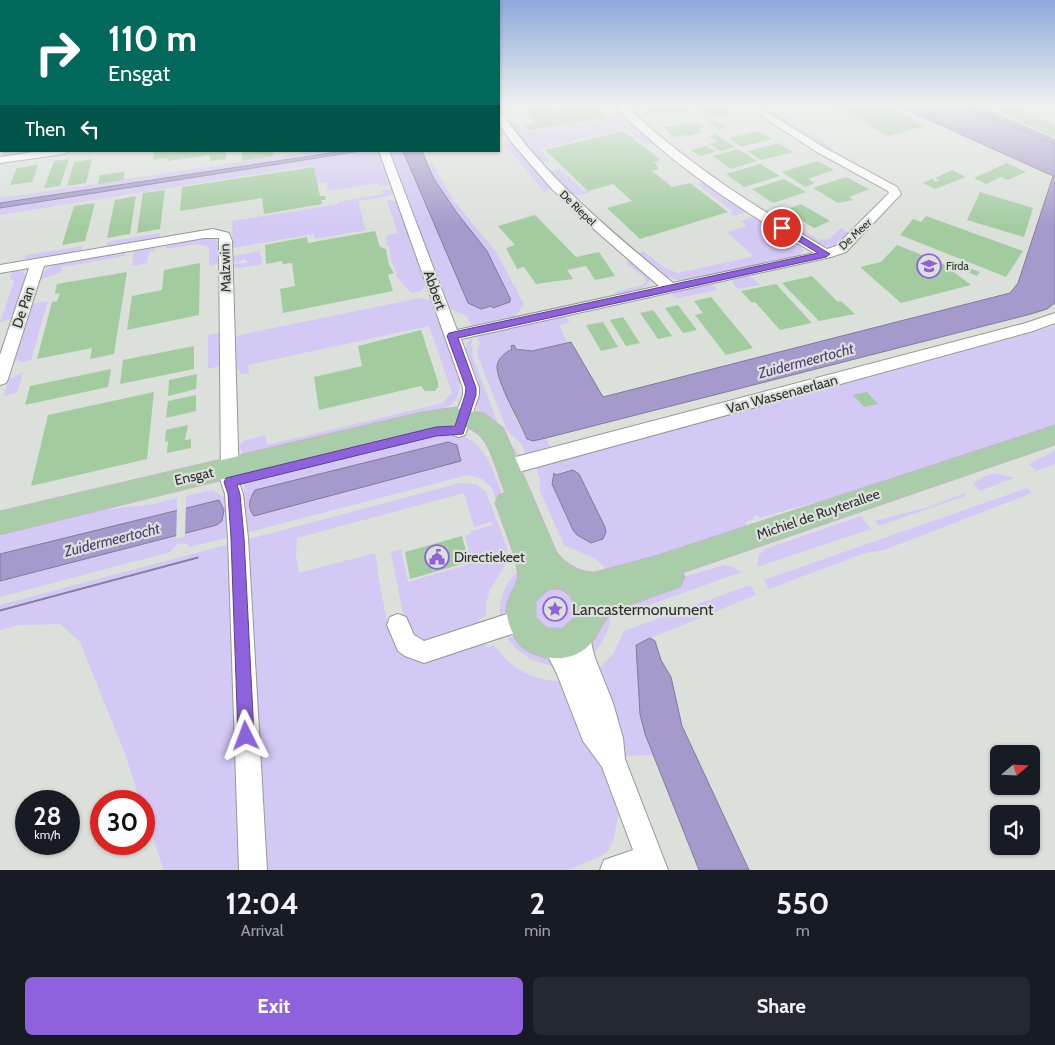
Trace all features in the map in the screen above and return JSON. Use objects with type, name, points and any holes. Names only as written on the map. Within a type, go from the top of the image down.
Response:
[{"type":"main road","points":[[462,423],[479,421],[492,431],[498,440],[546,561],[569,581],[588,598],[585,624],[568,642],[553,644],[536,638],[526,628],[522,620],[521,602],[524,594],[532,584],[544,577],[569,581]]},
{"type":"main road","name":"Ensgat","points":[[0,523],[436,432],[462,423]]},
{"type":"main road","points":[[462,423],[487,450],[530,563],[532,584]]},
{"type":"main road","name":"Michiel de Ruyterallee","points":[[569,581],[596,586],[658,568],[1055,435]]},
{"type":"main road","name":"Michiel de Ruyterallee","points":[[585,624],[608,601],[681,573],[1055,447]]},
{"type":"main road","name":"Ensgat","points":[[0,532],[113,505],[164,498],[230,475]]},
{"type":"street","name":"De Riepel","points":[[520,146],[537,168],[583,214],[670,288]]},
{"type":"street","points":[[664,146],[719,186],[782,228],[826,254]]},
{"type":"street","name":"De Meer","points":[[452,336],[826,254],[841,249],[896,192],[814,146]]},
{"type":"street","points":[[0,160],[57,152]]},
{"type":"street","name":"Abbert","points":[[384,152],[471,388],[462,423]]},
{"type":"street","name":"Malzwin","points":[[0,269],[204,234],[213,233],[224,236],[226,241],[230,475]]},
{"type":"street","name":"De Pan","points":[[0,379],[38,262]]},
{"type":"street","name":"Van Wassenaerlaan","points":[[508,467],[1030,328],[1055,318]]},
{"type":"street","points":[[230,475],[234,494],[238,538],[253,870]]},
{"type":"street","points":[[398,625],[404,642],[410,648],[424,652],[522,620]]},
{"type":"street","points":[[585,624],[584,658],[601,703],[611,738],[612,759],[652,864],[614,870]]},
{"type":"street","points":[[553,644],[566,664],[583,712],[599,744],[612,759]]},
{"type":"shaded area","points":[[506,146],[514,146],[550,187],[546,194]]},
{"type":"shaded area","points":[[527,146],[554,146],[540,149],[550,161],[540,163]]},
{"type":"shaded area","points":[[820,146],[829,146],[835,149],[829,151]]},
{"type":"shaded area","points":[[306,152],[337,152],[0,203],[0,198]]},
{"type":"shaded area","points":[[355,152],[378,152],[390,184],[380,186],[379,183],[328,191],[326,182],[318,183],[313,165],[0,215],[0,208]]},
{"type":"shaded area","points":[[390,152],[403,152],[468,303],[481,309],[496,306],[487,251],[447,199],[434,179],[429,163],[432,163],[454,201],[496,252],[524,304],[516,316],[472,326],[465,315],[450,309]]},
{"type":"shaded area","points":[[560,169],[583,190],[591,192],[581,195],[570,194],[548,172]]},
{"type":"shaded area","points":[[705,181],[749,211],[734,216],[730,213],[732,213],[731,210],[697,184]]},
{"type":"shaded area","points":[[392,189],[393,192],[389,196],[358,201],[366,230],[315,239],[314,234],[233,248],[232,221],[338,204],[338,202],[383,194],[382,190]]},
{"type":"shaded area","points":[[387,201],[396,202],[426,285],[421,291],[411,293],[395,275],[397,274],[391,260],[389,246],[386,246],[387,235],[398,233]]},
{"type":"shaded area","points":[[756,216],[801,245],[803,251],[798,256],[681,281],[667,277],[639,255],[643,251],[665,268],[678,273],[751,257],[752,255],[727,232],[747,226],[741,221]]},
{"type":"shaded area","points":[[788,221],[819,240],[829,239],[841,228],[849,233],[835,245],[822,246],[783,223]]},
{"type":"shaded area","points":[[160,233],[159,237],[155,239],[106,247],[107,242]]},
{"type":"shaded area","points":[[212,238],[218,241],[219,263],[209,266],[209,247],[197,244],[166,249],[166,246],[170,243]]},
{"type":"shaded area","points":[[83,246],[81,251],[28,260],[24,259],[26,255]]},
{"type":"shaded area","points":[[152,247],[155,248],[155,251],[149,252],[147,263],[132,266],[134,252]]},
{"type":"shaded area","points":[[260,251],[262,264],[240,268],[233,267],[233,264],[247,263],[246,259],[233,263],[233,256]]},
{"type":"shaded area","points":[[123,252],[125,256],[62,267],[61,272],[40,280],[43,272],[56,263]]},
{"type":"shaded area","points":[[628,259],[647,274],[650,281],[642,289],[617,295],[615,292],[642,285],[646,282],[644,277],[627,264]]},
{"type":"shaded area","points":[[13,270],[23,271],[26,276],[11,319],[0,322],[14,281],[10,279]]},
{"type":"shaded area","points":[[747,277],[753,278],[760,285],[738,289],[733,284],[733,280]]},
{"type":"shaded area","points":[[708,285],[714,286],[717,290],[677,298],[672,293]]},
{"type":"shaded area","points":[[420,298],[432,300],[462,383],[459,384],[459,393],[450,406],[442,410],[243,455],[239,447],[243,441],[266,435],[267,445],[443,403],[452,392],[429,326],[248,365],[249,374],[242,374],[236,368],[235,336]]},
{"type":"shaded area","points":[[48,301],[31,360],[21,362],[15,359],[32,304]]},
{"type":"shaded area","points":[[564,316],[570,322],[559,325],[567,342],[532,351],[511,346],[512,349],[497,365],[514,416],[527,439],[533,441],[546,438],[551,450],[526,456],[522,445],[507,430],[478,357],[477,350],[480,344],[476,336]]},
{"type":"shaded area","points":[[1055,325],[1055,431],[856,497],[851,492],[760,518],[758,515],[753,516],[754,519],[745,522],[747,526],[721,542],[607,570],[596,559],[564,545],[540,491],[540,479],[535,465]]},
{"type":"shaded area","points":[[219,334],[219,366],[208,369],[208,335]]},
{"type":"shaded area","points":[[472,338],[473,358],[501,431],[519,455],[513,453],[477,408],[478,381],[466,350],[467,343]]},
{"type":"shaded area","points":[[23,372],[17,393],[3,396],[9,379]]},
{"type":"shaded area","points":[[443,433],[456,435],[476,444],[490,464],[510,523],[515,548],[491,487],[482,479],[468,475],[245,533],[244,482]],"holes":[[[455,443],[461,457],[252,514],[249,505]]]},
{"type":"shaded area","points":[[1055,451],[1055,464],[1036,471],[1029,464]]},
{"type":"shaded area","points":[[995,473],[1013,478],[980,491],[973,484],[983,477]]},
{"type":"shaded area","points":[[460,483],[476,484],[486,492],[508,551],[503,552],[506,563],[489,593],[486,616],[479,619],[480,623],[432,642],[420,641],[406,630],[391,552],[401,549],[408,582],[472,563],[465,536],[471,534],[471,531],[493,525],[491,522],[474,527],[464,493],[297,538],[296,556],[299,573],[375,553],[386,616],[399,649],[485,641],[487,647],[494,645],[507,660],[522,671],[539,678],[559,681],[563,692],[569,690],[620,808],[613,841],[607,852],[601,856],[568,870],[265,870],[246,540]]},
{"type":"shaded area","points":[[1027,488],[1032,493],[884,550],[865,553],[769,589],[764,580]]},
{"type":"shaded area","points":[[212,490],[225,497],[228,501],[230,537],[189,547],[185,543],[176,545],[170,552],[0,597],[0,581],[217,525],[222,521],[219,500],[186,508],[186,496]]},
{"type":"shaded area","points":[[965,493],[967,495],[879,526],[875,521],[928,507]]},
{"type":"shaded area","points":[[177,498],[177,510],[0,554],[0,536],[103,510],[153,504]]},
{"type":"shaded area","points":[[861,516],[871,529],[757,567],[759,555],[765,549]]},
{"type":"shaded area","points":[[230,544],[240,870],[164,870],[155,844],[155,790],[137,790],[126,756],[80,642],[60,624],[20,625],[0,630],[0,611],[198,558],[0,610],[0,605]]},
{"type":"shaded area","points":[[724,565],[741,572],[636,610],[631,599],[687,576]]},
{"type":"shaded area","points":[[523,567],[510,607],[500,616],[501,601],[505,588],[508,582]]},
{"type":"shaded area","points":[[750,585],[756,595],[636,644],[640,714],[653,755],[623,756],[598,679],[603,677],[600,667],[613,654],[624,631]]},
{"type":"shaded area","points":[[562,588],[575,598],[576,618],[560,629],[549,629],[544,627],[534,616],[535,598],[544,589]]},
{"type":"shaded area","points":[[611,612],[606,636],[591,655],[588,650],[593,629]]},
{"type":"shaded area","points":[[509,637],[524,640],[536,646],[557,666],[529,658],[513,645],[508,639]]},
{"type":"water","name":"Zuidermeertocht","points":[[986,146],[1055,146],[1055,303],[1047,309],[533,441],[527,439],[500,382],[497,366],[500,358],[512,349],[511,346],[514,345],[516,349],[532,351],[571,342],[603,397],[1010,293],[1018,283],[1053,176]]},
{"type":"water","points":[[337,152],[355,152],[0,208],[0,203]]},
{"type":"water","points":[[403,152],[422,152],[434,179],[457,213],[487,251],[510,298],[510,302],[493,308],[492,306],[481,309],[468,303]]},
{"type":"water","points":[[448,442],[457,445],[461,461],[254,516],[250,510],[250,500],[255,490]]},
{"type":"water","points":[[573,470],[579,474],[605,527],[606,532],[603,539],[591,543],[577,535],[552,484],[554,473],[556,475]]},
{"type":"water","name":"Zuidermeertocht","points":[[219,500],[224,510],[222,521],[217,525],[0,581],[0,554]]},
{"type":"water","points":[[198,558],[0,611],[0,610]]},
{"type":"water","points":[[650,638],[655,641],[661,660],[671,677],[682,726],[749,870],[699,870],[645,734],[640,714],[636,645]]},
{"type":"pier","points":[[186,505],[185,536],[176,539],[177,508]]},
{"type":"building","points":[[563,146],[642,146],[661,160],[654,162],[659,169],[652,171],[672,187],[690,183],[728,212],[640,239],[607,208],[632,201],[613,184],[588,191],[545,150]]},
{"type":"building","points":[[706,146],[716,152],[700,156],[691,150]]},
{"type":"building","points":[[712,146],[735,147],[720,151]]},
{"type":"building","points":[[769,146],[783,146],[793,152],[761,160],[748,151]]},
{"type":"building","points":[[738,149],[757,161],[731,169],[713,156]]},
{"type":"building","points":[[154,152],[226,152],[226,159],[210,161],[210,155],[167,161],[168,158],[153,160]]},
{"type":"building","points":[[242,152],[273,152],[274,156],[242,161]]},
{"type":"building","points":[[69,159],[60,186],[44,188],[54,161]]},
{"type":"building","points":[[92,159],[86,183],[67,186],[74,162]]},
{"type":"building","points":[[818,161],[834,170],[808,179],[815,183],[805,187],[782,172]]},
{"type":"building","points":[[1007,163],[1026,172],[1008,180],[1001,177],[986,184],[974,178]]},
{"type":"building","points":[[760,164],[780,176],[744,187],[726,174]]},
{"type":"building","points":[[38,165],[32,182],[10,185],[17,168]]},
{"type":"building","points":[[314,167],[320,196],[325,196],[326,200],[321,200],[322,204],[264,214],[262,198],[180,211],[182,187]]},
{"type":"building","points":[[952,170],[966,177],[935,189],[923,183],[932,179],[936,182],[940,180],[935,178]]},
{"type":"building","points":[[125,172],[123,180],[98,184],[100,175]]},
{"type":"building","points":[[846,177],[869,189],[849,197],[853,200],[838,203],[813,188]]},
{"type":"building","points":[[784,179],[806,192],[773,203],[752,189]]},
{"type":"building","points":[[165,190],[160,229],[137,233],[143,193]]},
{"type":"building","points":[[980,192],[1033,208],[1024,237],[967,220]]},
{"type":"building","points":[[136,196],[130,234],[107,238],[115,200]]},
{"type":"building","points":[[95,203],[85,241],[62,245],[74,206]]},
{"type":"building","points":[[801,204],[830,221],[814,228],[785,210]]},
{"type":"building","points":[[535,215],[576,257],[599,252],[615,276],[595,280],[586,266],[567,270],[573,279],[536,284],[524,267],[517,269],[506,248],[515,245],[498,226]]},
{"type":"building","points":[[926,216],[1023,251],[1006,277],[900,235],[913,219],[921,222]]},
{"type":"building","points":[[375,231],[380,247],[386,249],[389,265],[394,273],[388,275],[393,291],[283,313],[280,289],[295,286],[292,263],[283,264],[282,261],[266,264],[265,245],[307,237],[308,243]]},
{"type":"building","points":[[897,245],[942,263],[971,285],[901,303],[860,267],[881,262]]},
{"type":"building","points":[[200,263],[199,315],[127,330],[132,296],[162,290],[164,270]]},
{"type":"building","points":[[958,264],[980,272],[977,276],[956,267]]},
{"type":"building","points":[[127,272],[114,354],[90,359],[92,348],[37,359],[52,302],[57,301],[60,293],[55,294],[57,284]]},
{"type":"building","points":[[812,276],[838,302],[841,301],[855,314],[819,321],[782,283]]},
{"type":"building","points":[[776,284],[812,323],[780,330],[755,302],[752,303],[741,291]]},
{"type":"building","points":[[711,297],[753,348],[726,355],[695,315],[703,313],[694,301]]},
{"type":"building","points":[[678,305],[697,330],[683,333],[665,308]]},
{"type":"building","points":[[653,310],[672,336],[658,339],[640,313]]},
{"type":"building","points":[[623,317],[640,343],[626,346],[610,320]]},
{"type":"building","points":[[603,322],[618,347],[601,351],[586,325]]},
{"type":"building","points":[[421,330],[438,382],[438,387],[435,391],[425,391],[421,386],[319,410],[314,377],[362,366],[358,346]]},
{"type":"building","points":[[194,346],[194,369],[120,384],[123,360]]},
{"type":"building","points":[[111,369],[108,387],[25,405],[30,386]]},
{"type":"building","points":[[197,374],[196,389],[168,396],[169,380]]},
{"type":"building","points":[[154,392],[147,459],[31,486],[48,415]]},
{"type":"building","points":[[867,392],[878,404],[864,407],[853,395]]},
{"type":"building","points":[[196,395],[196,411],[166,418],[168,401]]},
{"type":"building","points":[[188,425],[185,440],[191,439],[191,448],[167,453],[168,441],[165,442],[166,430]]},
{"type":"building","name":"Directiekeet","points":[[462,536],[469,562],[410,579],[405,552]]},
{"type":"place","name":"Firda","points":[[929,266]]},
{"type":"place","name":"Directiekeet","points":[[437,557]]},
{"type":"place","name":"Lancastermonument","points":[[555,609]]},
{"type":"route","points":[[246,736],[238,538],[234,494],[230,482],[436,432],[459,430],[471,395],[471,388],[452,336],[826,254],[782,228]]}]
